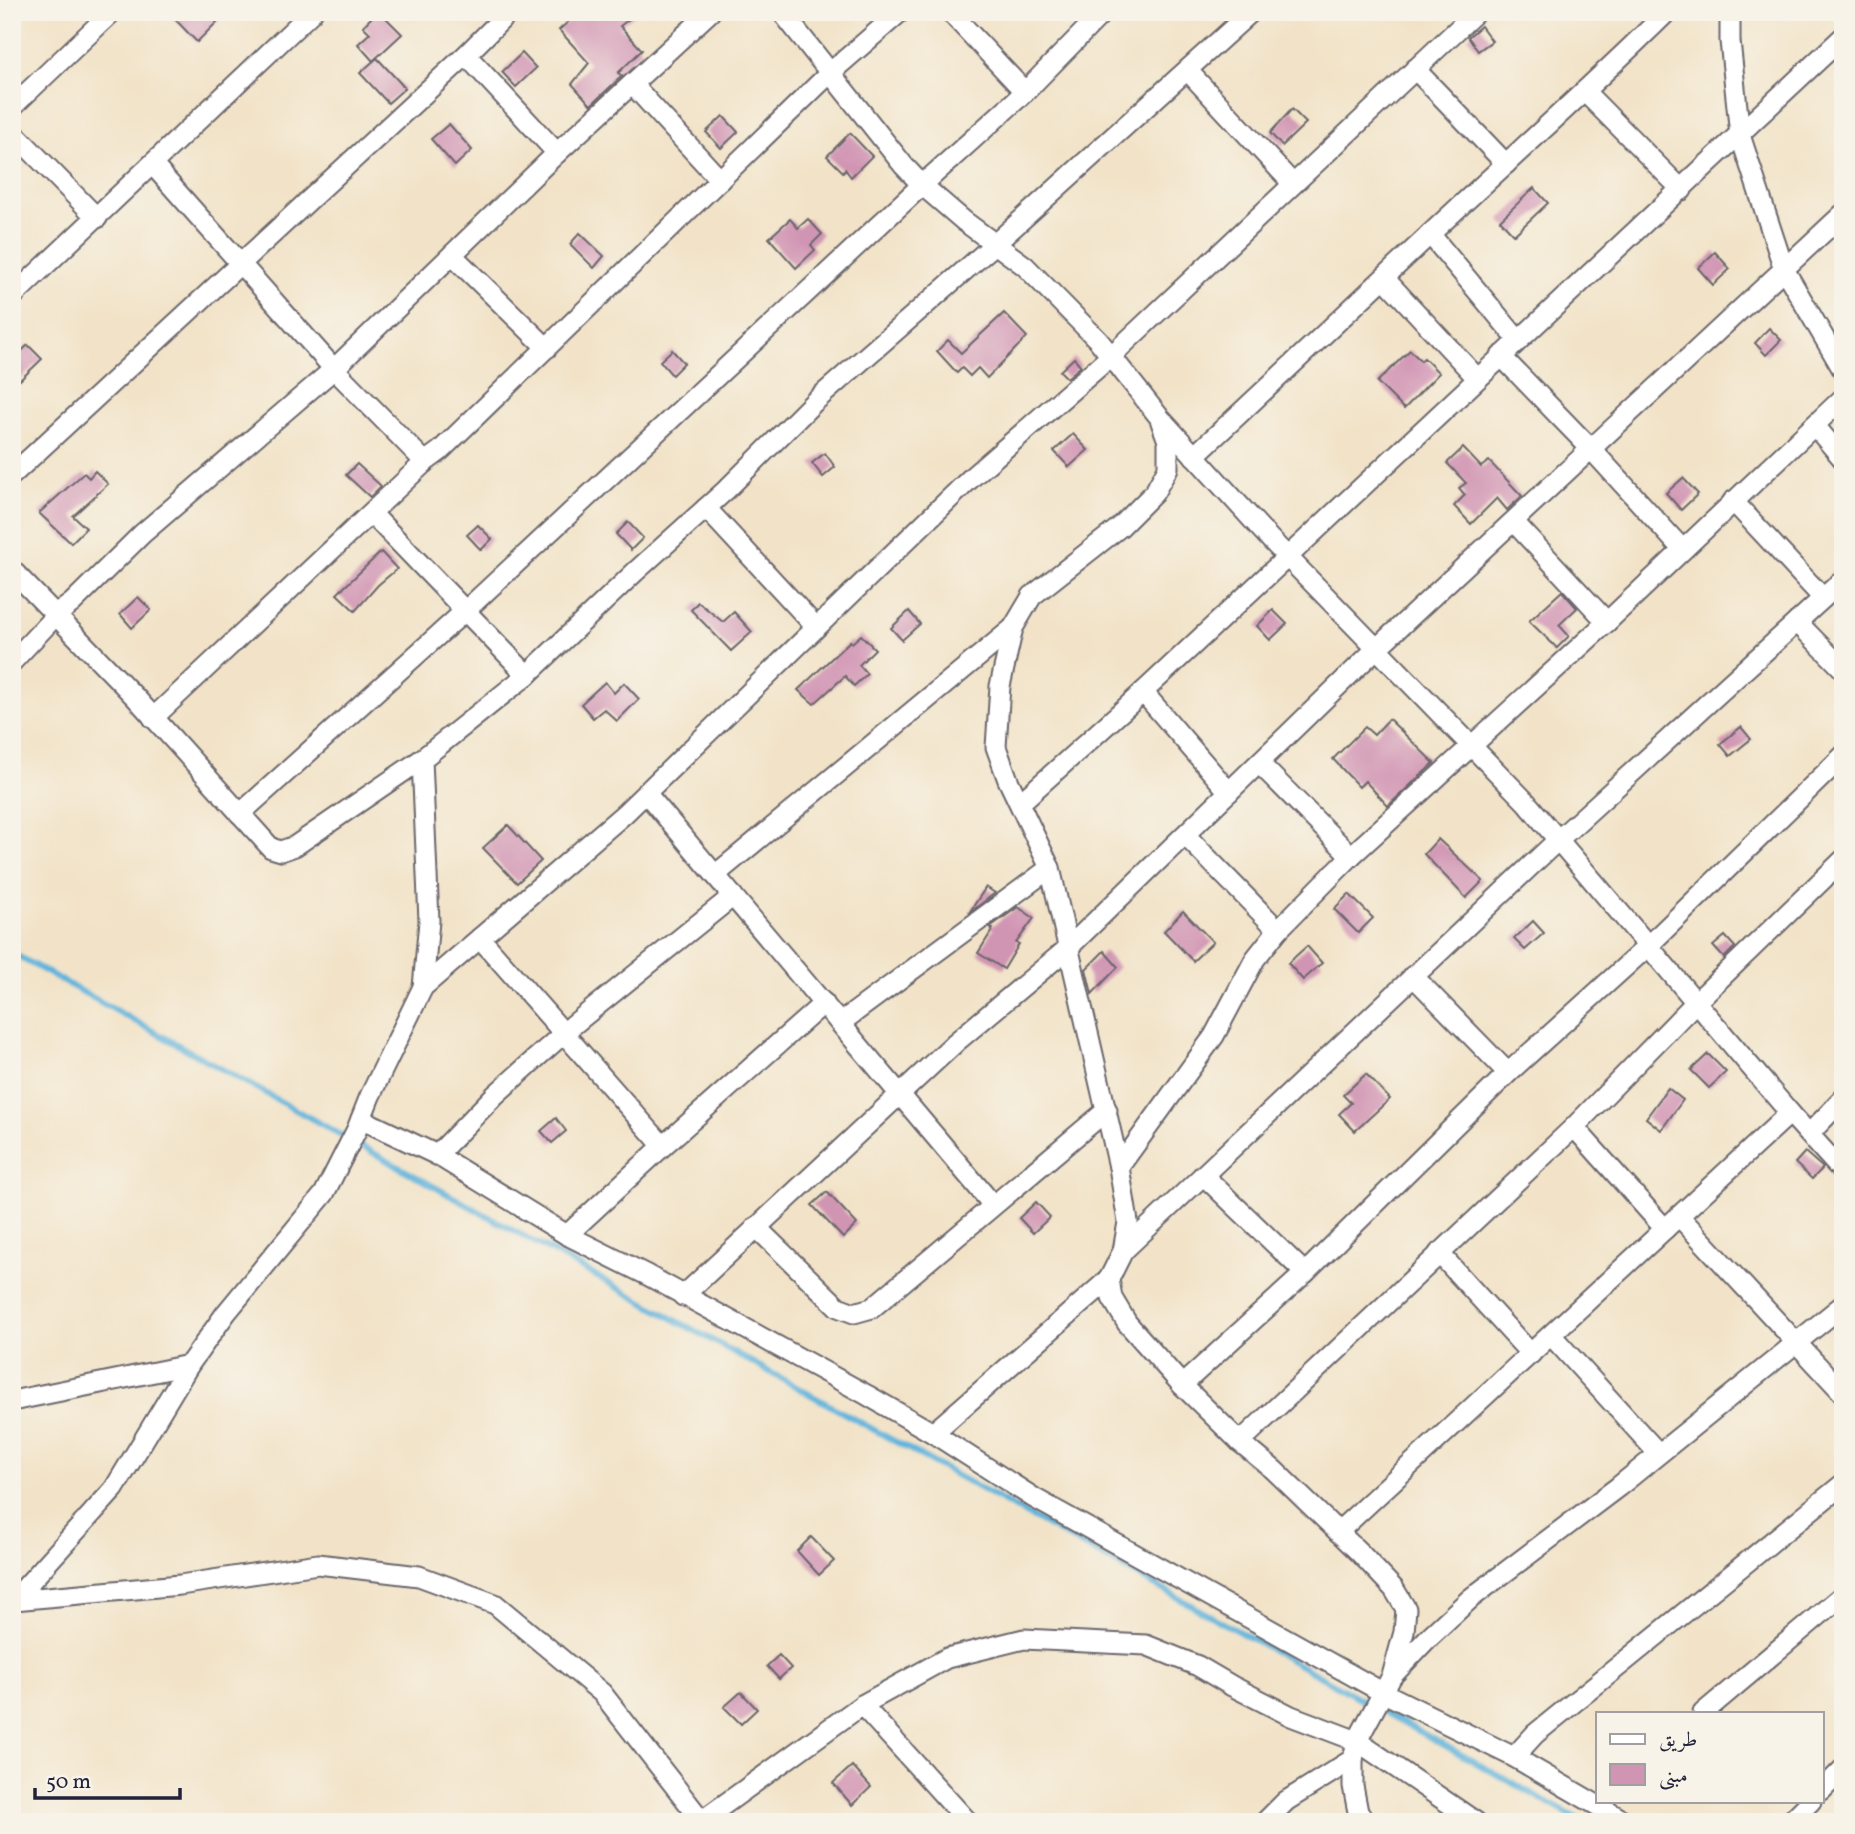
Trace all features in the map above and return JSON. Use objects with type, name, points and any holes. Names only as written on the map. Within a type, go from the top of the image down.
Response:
[{"type":"street","points":[[12,107],[112,12]]},
{"type":"street","points":[[12,297],[313,12]]},
{"type":"street","points":[[12,475],[466,55],[509,12]]},
{"type":"street","points":[[12,662],[57,614],[72,603],[142,534],[334,369],[557,153],[710,12]]},
{"type":"street","points":[[782,12],[904,166],[964,221],[1025,266],[1060,300],[1111,356],[1160,418],[1286,556],[1526,802],[1843,1172]]},
{"type":"street","points":[[153,718],[425,462],[440,451],[831,72],[900,12]]},
{"type":"street","points":[[950,12],[1025,92]]},
{"type":"street","points":[[240,814],[465,611],[1025,92],[1103,12]]},
{"type":"street","points":[[423,987],[646,793],[815,626],[972,477],[1111,356],[1476,12]]},
{"type":"street","points":[[1194,456],[1586,92],[1667,12]]},
{"type":"street","points":[[1730,12],[1730,41],[1740,135],[1784,269],[1843,370]]},
{"type":"street","points":[[12,570],[57,614],[271,848],[281,851],[295,846],[422,759],[527,675],[813,404],[1188,71],[1242,15]]},
{"type":"street","points":[[1020,803],[1143,692],[1843,37]]},
{"type":"street","points":[[466,55],[557,153]]},
{"type":"street","points":[[1415,69],[1506,164]]},
{"type":"street","points":[[1188,71],[1292,183]]},
{"type":"street","points":[[632,84],[720,180]]},
{"type":"street","points":[[1586,92],[1682,190]]},
{"type":"street","points":[[12,131],[97,218]]},
{"type":"street","points":[[153,165],[334,369],[425,462]]},
{"type":"street","points":[[683,1296],[956,1042],[1067,949],[1376,649],[1843,214]]},
{"type":"street","points":[[1430,234],[1518,340]]},
{"type":"street","points":[[452,255],[548,348]]},
{"type":"street","points":[[1385,279],[1477,377]]},
{"type":"street","points":[[1501,356],[1682,549]]},
{"type":"street","points":[[1119,1167],[1214,1036],[1255,959],[1278,930],[1351,856],[1607,622],[1843,398]]},
{"type":"street","points":[[933,1433],[1110,1279],[1123,1251],[1128,1222],[1119,1167],[1050,868],[1008,780],[996,747],[1000,686],[1013,628],[1032,596],[1119,527],[1154,493],[1168,468],[1168,441],[1160,418]]},
{"type":"street","points":[[1815,426],[1843,459]]},
{"type":"street","points":[[1733,501],[1824,598]]},
{"type":"street","points":[[706,508],[815,626]]},
{"type":"street","points":[[372,514],[527,675]]},
{"type":"street","points":[[1514,522],[1607,622]]},
{"type":"street","points":[[1123,1251],[1558,840],[1843,580]]},
{"type":"street","points":[[1797,622],[1843,669]]},
{"type":"street","points":[[715,875],[1013,628]]},
{"type":"street","points":[[1143,692],[1229,792]]},
{"type":"street","points":[[1182,1385],[1306,1273],[1508,1073],[1648,946],[1843,756]]},
{"type":"street","points":[[13,1601],[114,1489],[189,1365],[226,1313],[324,1194],[361,1119],[423,987],[429,921],[422,759]]},
{"type":"street","points":[[1259,763],[1351,856]]},
{"type":"street","points":[[646,793],[993,1205]]},
{"type":"street","points":[[1185,835],[1278,930]]},
{"type":"street","points":[[1240,1442],[1574,1127],[1696,1002],[1843,860]]},
{"type":"street","points":[[840,1023],[1050,868]]},
{"type":"street","points":[[437,1155],[495,1095],[563,1033],[733,896]]},
{"type":"street","points":[[480,938],[663,1146]]},
{"type":"street","points":[[1413,976],[1508,1073]]},
{"type":"street","points":[[566,1235],[824,1003]]},
{"type":"street","points":[[1809,1134],[1843,1098]]},
{"type":"street","points":[[756,1227],[838,1307],[854,1313],[872,1308],[1107,1110]]},
{"type":"street","points":[[1338,1532],[1790,1113]]},
{"type":"street","points":[[361,1119],[437,1155],[566,1235],[933,1433],[1034,1498],[1387,1684],[1596,1800]]},
{"type":"street","points":[[1574,1127],[1797,1343],[1843,1393]]},
{"type":"street","points":[[1203,1175],[1306,1273]]},
{"type":"street","points":[[1439,1253],[1531,1354]]},
{"type":"street","points":[[1110,1279],[1112,1298],[1127,1323],[1182,1385],[1338,1532],[1394,1589],[1406,1609],[1404,1632],[1387,1684],[1355,1750],[1353,1786],[1358,1812],[1365,1822]]},
{"type":"street","points":[[1387,1684],[1430,1636],[1471,1598],[1618,1487],[1843,1305]]},
{"type":"street","points":[[1551,1335],[1658,1453]]},
{"type":"street","points":[[12,1401],[189,1365]]},
{"type":"street","points":[[1514,1757],[1535,1734],[1843,1484]]},
{"type":"street","points":[[13,1601],[180,1585],[318,1564],[419,1576],[495,1604],[602,1693],[701,1821],[862,1705],[947,1658],[1024,1639],[1146,1646],[1198,1666],[1355,1750],[1476,1822]]},
{"type":"street","points":[[1704,1712],[1843,1595]]},
{"type":"street","points":[[862,1705],[957,1818]]},
{"type":"street","points":[[1265,1822],[1286,1801],[1355,1750]]},
{"type":"street","points":[[1824,1788],[1843,1769]]},
{"type":"street","points":[[1790,1822],[1810,1802]]},
{"type":"street","points":[[1603,1804],[1626,1822]]},
{"type":"building","points":[[168,12],[227,12],[197,42]]},
{"type":"building","points":[[377,12],[402,34],[373,61],[358,44],[370,33],[363,26]]},
{"type":"building","points":[[579,12],[638,12],[620,26],[642,50],[618,73],[622,76],[591,105],[572,84],[589,63],[559,30]]},
{"type":"building","points":[[1481,26],[1492,41],[1478,51],[1468,37]]},
{"type":"building","points":[[522,53],[536,68],[516,87],[502,72]]},
{"type":"building","points":[[377,58],[405,88],[388,103],[360,73]]},
{"type":"building","points":[[1292,109],[1306,123],[1282,146],[1270,133]]},
{"type":"building","points":[[723,116],[738,132],[721,148],[706,132]]},
{"type":"building","points":[[449,124],[472,150],[455,166],[431,139]]},
{"type":"building","points":[[850,133],[872,156],[851,177],[827,156]]},
{"type":"building","points":[[1534,188],[1548,203],[1514,235],[1500,220]]},
{"type":"building","points":[[790,219],[798,228],[808,219],[822,234],[811,245],[815,250],[796,268],[769,238]]},
{"type":"building","points":[[580,233],[604,256],[594,268],[570,244]]},
{"type":"building","points":[[1715,252],[1730,269],[1713,285],[1698,268]]},
{"type":"building","points":[[1004,313],[1027,337],[987,378],[978,368],[970,376],[962,368],[957,373],[937,351],[948,340],[961,353]]},
{"type":"building","points":[[1769,328],[1781,340],[1766,355],[1755,343]]},
{"type":"building","points":[[28,345],[42,359],[20,380],[12,372],[12,360]]},
{"type":"building","points":[[672,350],[684,363],[672,375],[660,361]]},
{"type":"building","points":[[1410,350],[1421,361],[1424,358],[1439,373],[1404,409],[1377,382]]},
{"type":"building","points":[[1074,358],[1081,366],[1067,378],[1060,371]]},
{"type":"building","points":[[1073,434],[1088,450],[1069,467],[1054,451]]},
{"type":"building","points":[[1463,448],[1481,467],[1489,461],[1522,496],[1507,510],[1497,498],[1471,524],[1454,506],[1465,495],[1459,488],[1466,483],[1447,463]]},
{"type":"building","points":[[825,453],[835,467],[823,477],[812,463]]},
{"type":"building","points":[[357,464],[381,486],[370,497],[346,475]]},
{"type":"building","points":[[95,471],[108,484],[73,516],[86,528],[71,543],[39,513],[84,473],[89,478]]},
{"type":"building","points":[[1683,478],[1698,494],[1681,510],[1666,493]]},
{"type":"building","points":[[628,522],[643,538],[631,550],[616,534]]},
{"type":"building","points":[[478,525],[492,539],[481,550],[467,535]]},
{"type":"building","points":[[381,552],[397,569],[378,585],[355,611],[337,594]]},
{"type":"building","points":[[1562,591],[1577,608],[1559,625],[1569,636],[1557,648],[1529,621]]},
{"type":"building","points":[[138,597],[151,610],[132,628],[120,614]]},
{"type":"building","points":[[698,602],[723,622],[734,612],[752,632],[731,651],[691,610]]},
{"type":"building","points":[[1273,610],[1287,624],[1270,640],[1257,626]]},
{"type":"building","points":[[909,611],[920,624],[902,640],[891,628]]},
{"type":"building","points":[[861,635],[875,649],[859,665],[867,674],[854,686],[845,676],[814,704],[798,690],[850,641],[852,643]]},
{"type":"building","points":[[605,682],[614,693],[624,683],[639,699],[617,721],[604,709],[593,718],[581,704]]},
{"type":"building","points":[[1389,719],[1434,763],[1388,806],[1365,781],[1359,787],[1333,759],[1365,727],[1374,735]]},
{"type":"building","points":[[1741,727],[1751,739],[1730,756],[1720,744]]},
{"type":"building","points":[[508,825],[541,861],[517,883],[483,848]]},
{"type":"building","points":[[1438,839],[1483,881],[1466,898],[1424,854]]},
{"type":"building","points":[[986,887],[995,893],[969,913]]},
{"type":"building","points":[[1349,894],[1373,918],[1358,933],[1334,909]]},
{"type":"building","points":[[1018,907],[1034,918],[1016,943],[1019,944],[1004,969],[978,953],[993,929],[990,927]]},
{"type":"building","points":[[1183,911],[1213,942],[1193,961],[1164,931]]},
{"type":"building","points":[[1533,921],[1544,933],[1525,950],[1514,939]]},
{"type":"building","points":[[1725,936],[1735,947],[1724,958],[1713,946]]},
{"type":"building","points":[[1307,946],[1322,963],[1303,980],[1288,963]]},
{"type":"building","points":[[1104,951],[1118,967],[1092,994],[1086,969]]},
{"type":"building","points":[[1708,1054],[1726,1072],[1709,1088],[1691,1070]]},
{"type":"building","points":[[1366,1074],[1390,1099],[1355,1131],[1339,1114],[1351,1103],[1343,1095]]},
{"type":"building","points":[[1668,1088],[1683,1100],[1661,1130],[1646,1118]]},
{"type":"building","points":[[556,1118],[566,1131],[552,1143],[541,1131]]},
{"type":"building","points":[[1805,1152],[1823,1168],[1812,1179],[1795,1163]]},
{"type":"building","points":[[827,1192],[857,1224],[843,1238],[812,1205]]},
{"type":"building","points":[[1036,1202],[1050,1217],[1033,1233],[1019,1218]]},
{"type":"building","points":[[811,1537],[834,1561],[819,1575],[797,1551]]},
{"type":"building","points":[[779,1655],[791,1668],[779,1679],[767,1666]]},
{"type":"building","points":[[741,1692],[757,1709],[741,1724],[724,1707]]},
{"type":"building","points":[[852,1766],[871,1787],[852,1805],[833,1783]]},
{"type":"waterway","points":[[12,953],[1583,1822]]}]
